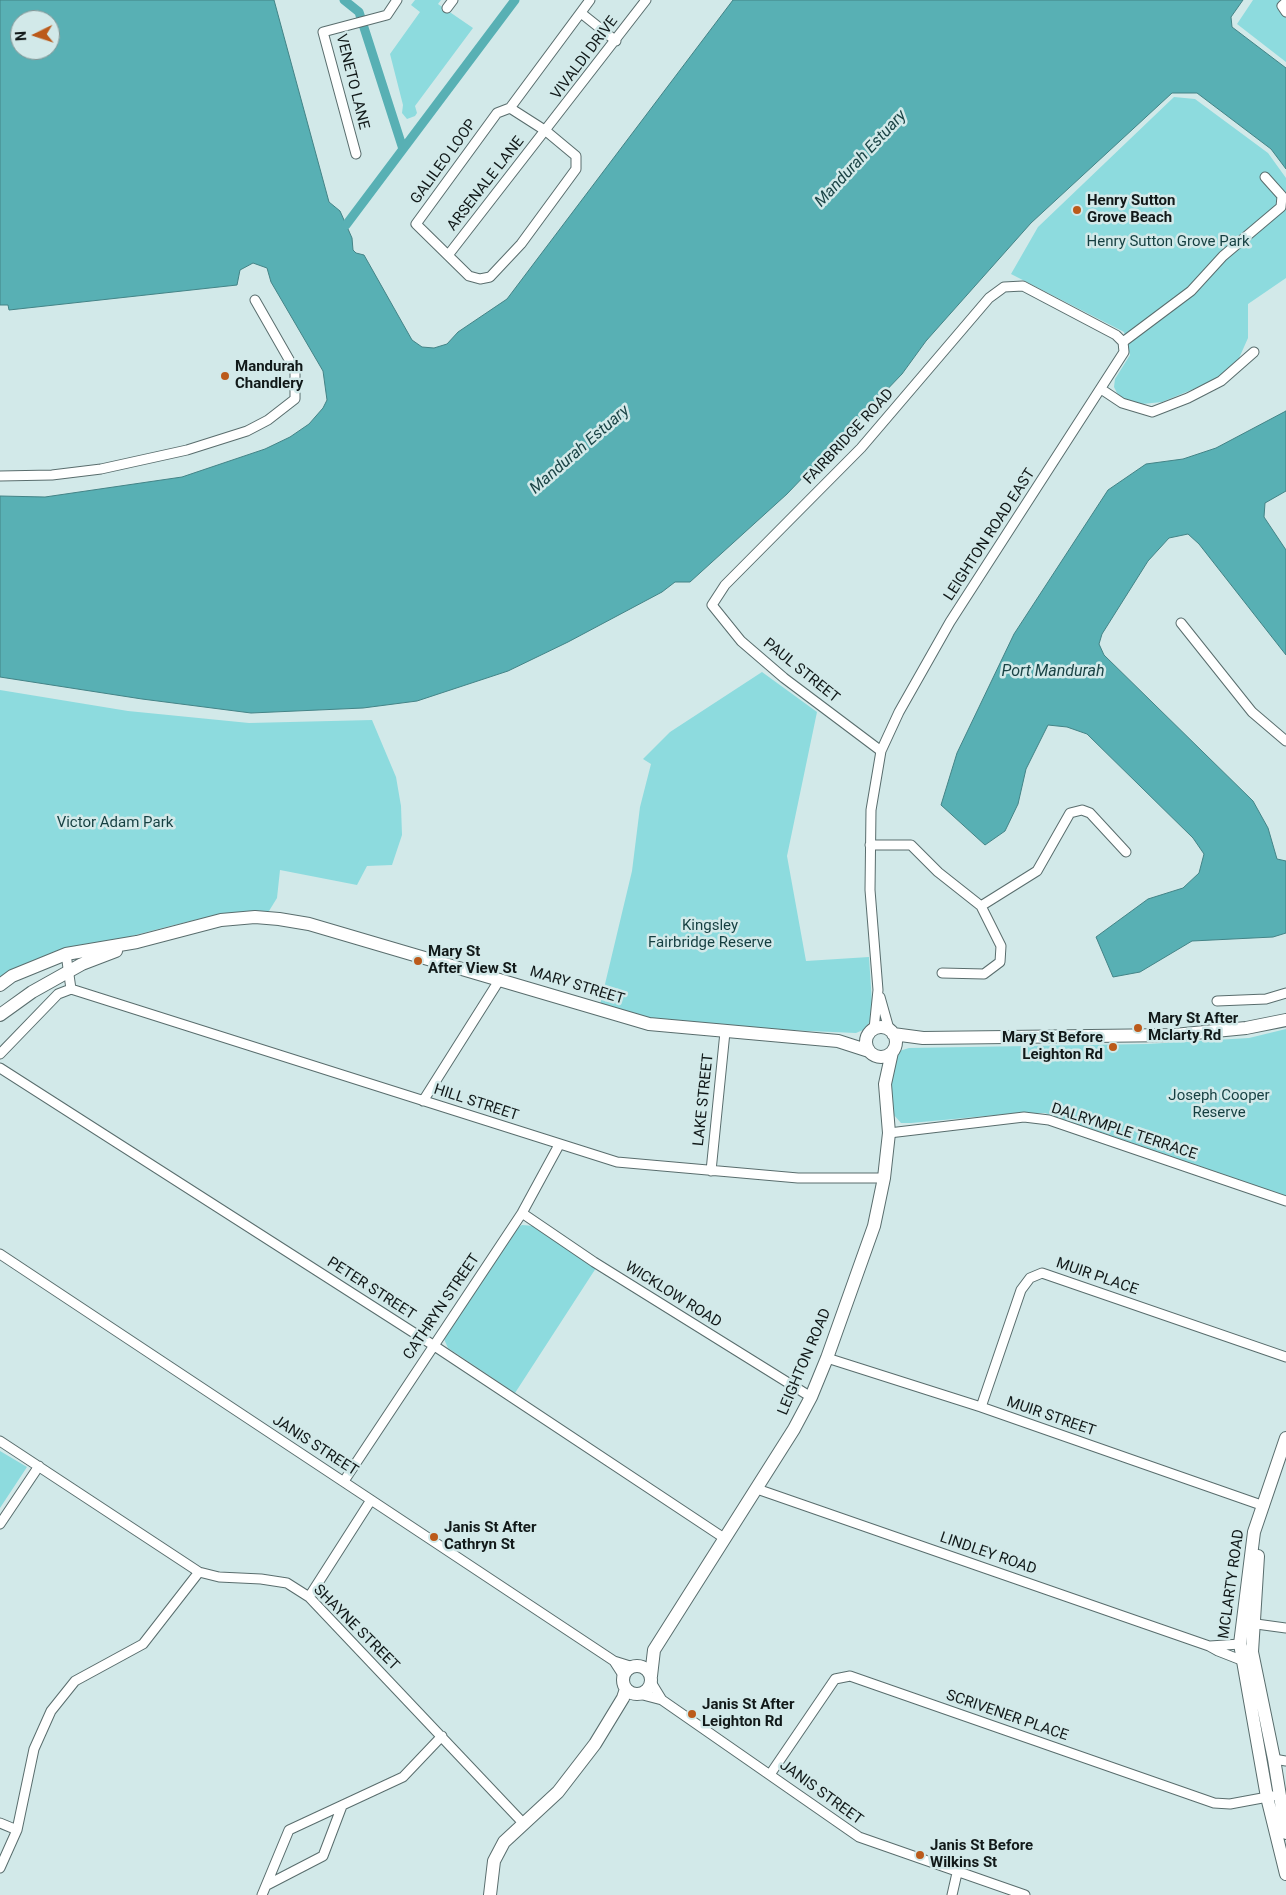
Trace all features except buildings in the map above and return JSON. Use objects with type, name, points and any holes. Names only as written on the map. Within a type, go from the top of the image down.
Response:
[{"type":"street","name":"VENETO LANE","points":[[356,154],[323,32],[387,15],[397,0]]},
{"type":"street","points":[[447,8],[453,0]]},
{"type":"street","points":[[510,108],[590,0]]},
{"type":"street","name":"VIVALDI DRIVE","points":[[546,132],[646,0]]},
{"type":"street","points":[[1286,2],[1282,6],[1286,12]]},
{"type":"street","points":[[581,13],[616,40]]},
{"type":"street","name":"GALILEO LOOP","points":[[510,108],[546,132],[576,156],[576,169],[521,244],[490,277],[480,279],[469,276],[449,254],[416,224],[497,113],[510,108]]},
{"type":"street","name":"ARSENALE LANE","points":[[449,254],[546,132]]},
{"type":"street","points":[[1124,342],[1192,290],[1223,256],[1281,207],[1282,196],[1265,177]]},
{"type":"street","name":"FAIRBRIDGE ROAD","points":[[712,605],[725,585],[862,448],[989,298],[1004,287],[1023,286],[1116,335],[1124,342]]},
{"type":"street","points":[[0,476],[52,475],[102,469],[187,450],[246,431],[268,420],[295,399],[295,370],[255,300]]},
{"type":"street","name":"LEIGHTON ROAD EAST","points":[[891,1032],[878,990],[870,890],[871,810],[880,750],[899,712],[950,622],[1124,352],[1124,342]]},
{"type":"street","points":[[1101,389],[1122,403],[1152,412],[1188,398],[1221,381],[1254,352]]},
{"type":"street","name":"PAUL STREET","points":[[712,605],[748,647],[784,678],[880,750]]},
{"type":"street","points":[[1181,623],[1252,712],[1286,741]]},
{"type":"street","points":[[982,906],[1037,870],[1070,813],[1082,810],[1090,813],[1126,852]]},
{"type":"street","points":[[870,845],[911,845],[938,872],[982,906],[1001,946],[1000,962],[984,974],[942,973]]},
{"type":"street","name":"MARY STREET","points":[[0,985],[12,976],[66,954],[137,942],[220,920],[254,917],[279,918],[309,924],[649,1024],[725,1032],[838,1040],[883,1057],[904,1042],[923,1038],[1174,1035],[1246,1028],[1286,1020]]},
{"type":"street","name":"MARY STREET","points":[[0,1015],[32,992],[70,972],[137,942]]},
{"type":"street","points":[[0,1054],[58,994],[71,989],[66,954]]},
{"type":"street","points":[[423,1101],[500,980]]},
{"type":"street","name":"HILL STREET","points":[[71,989],[617,1162],[798,1178],[884,1178]]},
{"type":"street","name":"LEIGHTON ROAD EAST","points":[[872,1030],[878,990]]},
{"type":"street","points":[[1217,1001],[1266,999],[1286,994]]},
{"type":"street","name":"MARY STREET","points":[[838,1040],[882,1027],[891,1032],[923,1038]]},
{"type":"street","points":[[872,1030],[866,1043],[872,1053]]},
{"type":"street","name":"LAKE STREET","points":[[711,1171],[725,1032]]},
{"type":"street","points":[[891,1032],[896,1040],[893,1050]]},
{"type":"street","name":"LEIGHTON ROAD","points":[[629,1669],[654,1650],[757,1489],[794,1429],[811,1397],[827,1358],[874,1226],[884,1178],[889,1133],[885,1084],[893,1050]]},
{"type":"street","name":"LEIGHTON ROAD","points":[[872,1053],[885,1084]]},
{"type":"street","name":"PETER STREET","points":[[0,1068],[433,1345],[724,1538]]},
{"type":"street","name":"DALRYMPLE TERRACE","points":[[889,1133],[1024,1117],[1049,1120],[1286,1201]]},
{"type":"street","name":"CATHRYN STREET","points":[[344,1481],[522,1213],[559,1145]]},
{"type":"street","name":"WICKLOW ROAD","points":[[522,1213],[594,1262],[811,1397]]},
{"type":"street","name":"JANIS STREET","points":[[0,1254],[614,1661],[629,1669]]},
{"type":"street","name":"MUIR PLACE","points":[[981,1407],[1021,1290],[1030,1278],[1042,1273],[1286,1356]]},
{"type":"street","name":"MUIR STREET","points":[[827,1358],[981,1407],[1264,1506]]},
{"type":"street","name":"MCLARTY ROAD","points":[[1286,1438],[1282,1461],[1254,1532],[1243,1652],[1261,1768],[1286,1874]]},
{"type":"street","name":"SHAYNE STREET","points":[[0,1441],[199,1572],[220,1577],[261,1579],[287,1583],[309,1597],[524,1824]]},
{"type":"street","points":[[0,1524],[38,1466]]},
{"type":"street","name":"LINDLEY ROAD","points":[[757,1489],[1210,1646],[1243,1652]]},
{"type":"street","points":[[309,1597],[371,1500]]},
{"type":"street","points":[[0,1868],[17,1830],[34,1749],[51,1711],[75,1681],[143,1644],[199,1572]]},
{"type":"street","points":[[1247,1623],[1286,1628]]},
{"type":"street","name":"LINDLEY ROAD","points":[[1210,1646],[1218,1652],[1243,1652]]},
{"type":"street","name":"LEIGHTON ROAD","points":[[651,1679],[654,1650]]},
{"type":"street","name":"MCLARTY ROAD","points":[[1243,1652],[1280,1766],[1280,1794],[1286,1833]]},
{"type":"street","points":[[496,1895],[499,1861],[513,1836],[558,1792],[631,1694],[648,1689],[651,1679],[645,1668],[629,1669],[623,1685],[631,1694]]},
{"type":"street","name":"SCRIVENER PLACE","points":[[771,1773],[835,1679],[850,1676],[1214,1803],[1230,1804],[1280,1794]]},
{"type":"street","name":"JANIS STREET","points":[[651,1679],[662,1700]]},
{"type":"street","name":"JANIS STREET","points":[[631,1694],[662,1700],[771,1773],[849,1831],[880,1846],[1025,1895]]},
{"type":"street","points":[[262,1895],[289,1830],[403,1777],[442,1736]]},
{"type":"street","points":[[1261,1768],[1280,1766]]},
{"type":"street","points":[[266,1885],[323,1856],[342,1806]]},
{"type":"street","points":[[0,1823],[17,1830]]},
{"type":"street","points":[[490,1895],[494,1861],[504,1842],[513,1836]]},
{"type":"street","points":[[952,1895],[957,1872]]},
{"type":"green space","points":[[415,0],[441,0],[438,4],[473,28],[415,106],[417,113],[415,116],[407,119],[402,113],[403,105],[390,54],[420,12],[411,5]]},
{"type":"green space","points":[[1253,0],[1286,0],[1286,62],[1237,24]]},
{"type":"green space","name":"Henry Sutton Grove Park","points":[[1174,97],[1195,99],[1268,153],[1286,178],[1286,278],[1248,304],[1248,338],[1236,365],[1213,381],[1162,402],[1142,404],[1127,401],[1118,395],[1114,387],[1115,379],[1130,355],[1124,332],[1011,274],[1038,227]]},
{"type":"green space","name":"Kingsley Fairbridge Reserve","points":[[762,672],[817,712],[787,856],[806,961],[869,957],[872,1003],[870,1022],[863,1030],[856,1033],[670,1023],[600,1005],[632,871],[640,807],[651,764],[643,759],[670,732]]},
{"type":"green space","name":"Victor Adam Park","points":[[0,690],[128,711],[249,723],[372,720],[396,777],[401,806],[402,835],[392,865],[367,866],[357,885],[280,870],[277,898],[269,911],[211,916],[166,927],[113,941],[0,979]]},
{"type":"green space","name":"Joseph Cooper Reserve","points":[[1286,1029],[1286,1196],[1045,1113],[1018,1113],[911,1123],[901,1123],[893,1114],[889,1068],[896,1052],[909,1048],[1147,1044],[1249,1038]]},
{"type":"green space","points":[[522,1225],[534,1226],[596,1268],[515,1393],[448,1348],[444,1339],[517,1228]]},
{"type":"green space","points":[[0,1451],[27,1467],[0,1508]]},
{"type":"water","name":"Mandurah Estuary","points":[[0,0],[274,0],[329,202],[340,211],[352,238],[353,250],[364,255],[412,340],[422,347],[434,348],[447,344],[458,332],[507,299],[733,0],[1243,0],[1231,17],[1232,27],[1286,68],[1286,169],[1271,149],[1197,93],[1172,93],[1031,223],[926,341],[902,374],[787,494],[690,582],[675,582],[662,592],[568,642],[508,671],[417,701],[363,708],[251,713],[142,699],[0,677],[0,496],[45,497],[182,477],[265,449],[290,437],[309,424],[323,408],[327,400],[323,371],[271,282],[267,268],[253,263],[240,270],[237,285],[9,310],[8,305],[0,305]]},
{"type":"water","name":"Port Mandurah","points":[[1286,411],[1286,491],[1265,503],[1264,517],[1286,550],[1286,655],[1199,544],[1188,534],[1169,538],[1148,561],[1102,634],[1099,644],[1104,655],[1253,801],[1268,828],[1277,859],[1286,861],[1286,933],[1273,937],[1192,941],[1140,972],[1113,977],[1096,937],[1148,899],[1183,888],[1199,873],[1204,854],[1193,838],[1087,734],[1067,727],[1048,725],[1026,769],[1018,804],[1005,831],[985,845],[941,805],[957,753],[1014,634],[1108,490],[1146,464],[1183,459],[1216,448]]},
{"type":"waterway","points":[[344,0],[359,12],[403,149]]},
{"type":"waterway","points":[[346,225],[515,0]]},
{"type":"place","name":"Henry Sutton Grove Beach","points":[[1077,210]]},
{"type":"place","name":"Mandurah Chandlery","points":[[225,376]]},
{"type":"place","name":"Mary St After View St","points":[[418,961]]},
{"type":"place","name":"Mary St After Mclarty Rd","points":[[1138,1028]]},
{"type":"place","name":"Mary St Before Leighton Rd","points":[[1113,1047]]},
{"type":"place","name":"Janis St After Cathryn St","points":[[434,1537]]},
{"type":"place","name":"Janis St After Leighton Rd","points":[[692,1714]]},
{"type":"place","name":"Janis St Before Wilkins St","points":[[920,1855]]}]
